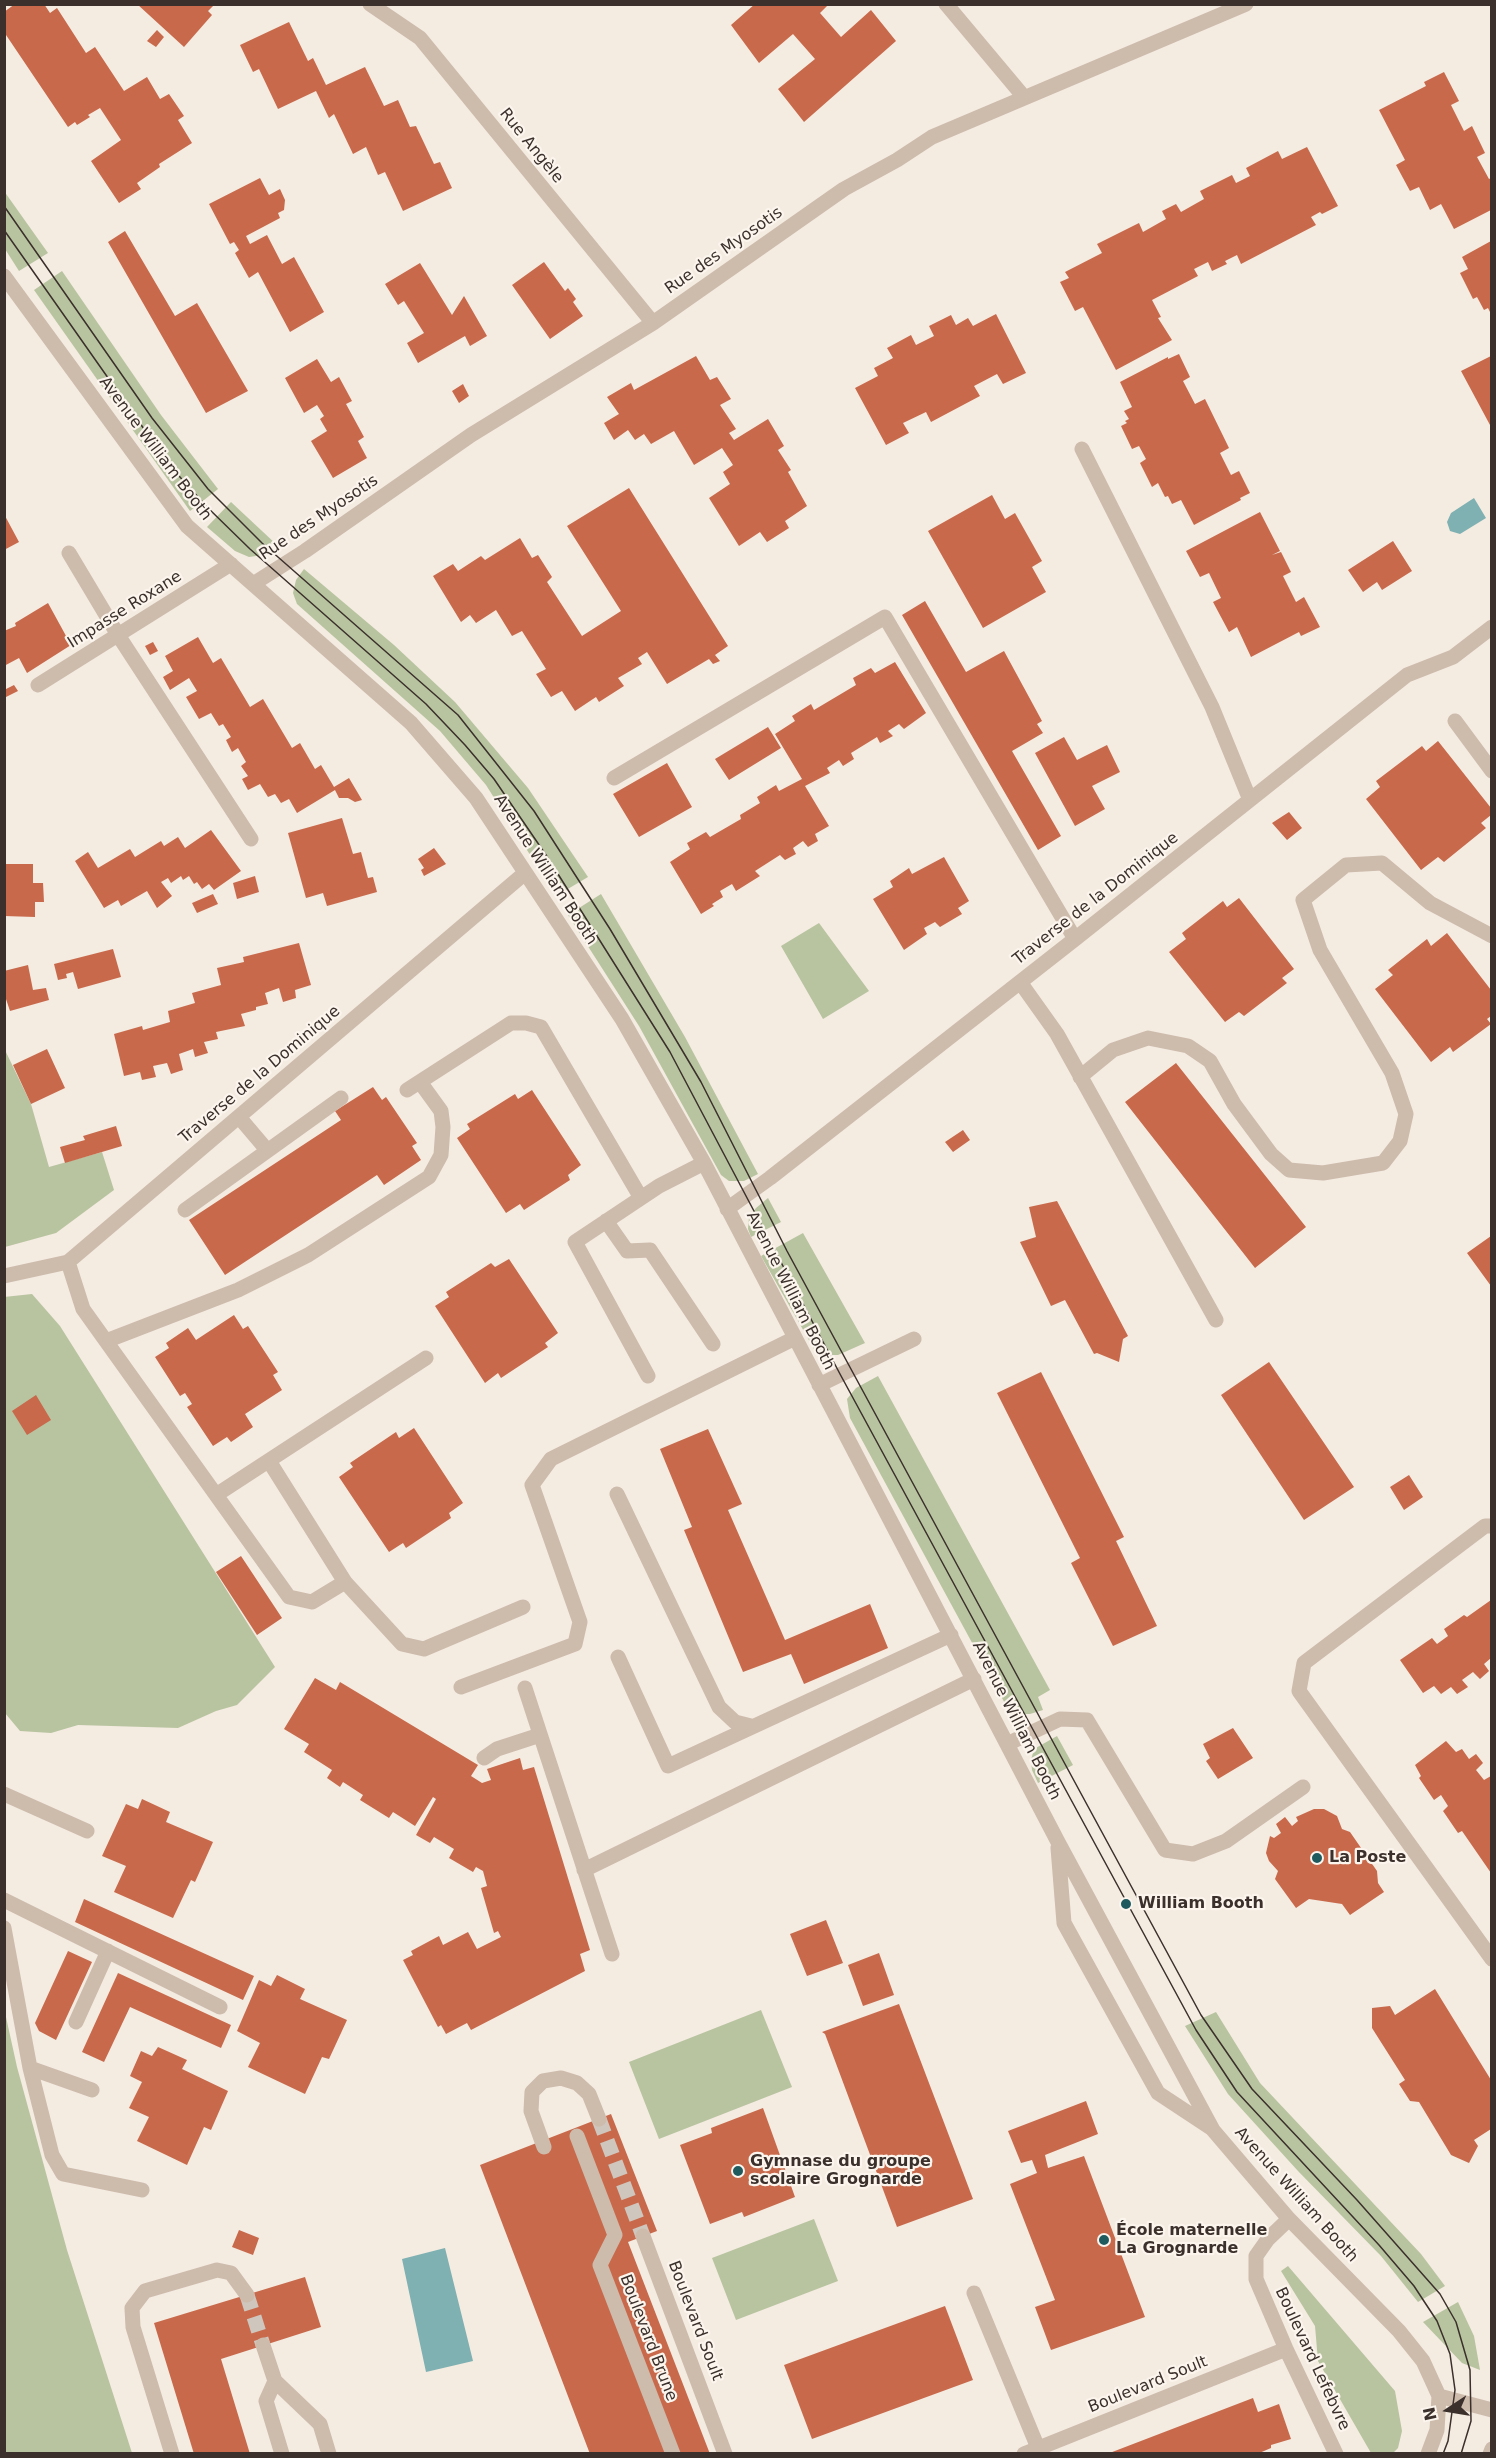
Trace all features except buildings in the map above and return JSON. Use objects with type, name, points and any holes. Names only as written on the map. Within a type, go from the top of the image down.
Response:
[{"type":"street","name":"Rue Angèle","points":[[370,4],[420,38],[652,323]]},
{"type":"street","points":[[946,4],[1024,97]]},
{"type":"street","name":"Rue des Myosotis","points":[[253,584],[305,551],[471,435],[652,323],[844,189],[897,160],[932,137],[1246,4]]},
{"type":"street","name":"Avenue William Booth","points":[[4,276],[187,526],[411,723],[476,798],[622,1019],[704,1163],[1058,1842],[1213,2130],[1289,2219],[1399,2331],[1423,2361],[1439,2396]]},
{"type":"street","points":[[1082,449],[1212,707],[1250,800]]},
{"type":"street","points":[[69,553],[118,635],[251,839]]},
{"type":"street","name":"Impasse Roxane","points":[[38,685],[231,564]]},
{"type":"street","points":[[614,778],[885,617],[1075,939]]},
{"type":"street","name":"Traverse de la Dominique","points":[[727,1209],[770,1178],[1075,939],[1407,675],[1453,657],[1491,627]]},
{"type":"street","points":[[1455,721],[1491,771]]},
{"type":"street","points":[[1080,1077],[1113,1050],[1148,1038],[1188,1046],[1210,1061],[1234,1104],[1271,1154],[1289,1170],[1323,1173],[1383,1163],[1401,1142],[1406,1114],[1392,1073],[1320,950],[1303,900],[1346,865],[1382,863],[1430,903],[1491,936]]},
{"type":"street","name":"Traverse de la Dominique","points":[[4,1276],[68,1262],[525,873]]},
{"type":"street","points":[[1020,982],[1057,1034],[1216,1320]]},
{"type":"street","points":[[106,1341],[238,1290],[308,1255],[429,1177],[441,1155],[443,1127],[441,1111],[414,1086],[511,1023],[526,1023],[541,1027],[641,1198]]},
{"type":"street","points":[[185,1210],[341,1098]]},
{"type":"street","points":[[239,1116],[267,1150]]},
{"type":"street","points":[[648,1376],[575,1242],[659,1186],[704,1163]]},
{"type":"street","points":[[606,1221],[627,1251],[650,1250],[713,1344]]},
{"type":"street","points":[[68,1262],[83,1309],[289,1597],[312,1602],[345,1582]]},
{"type":"street","points":[[461,1687],[575,1644],[580,1622],[532,1485],[551,1459],[795,1338]]},
{"type":"street","points":[[819,1385],[914,1339]]},
{"type":"street","points":[[216,1496],[426,1358]]},
{"type":"street","points":[[269,1461],[345,1582],[402,1644],[424,1649],[523,1607]]},
{"type":"street","points":[[618,1494],[719,1707],[735,1722],[751,1726]]},
{"type":"street","points":[[1491,1526],[1485,1527],[1304,1663],[1299,1691],[1491,1959]]},
{"type":"street","points":[[618,1657],[668,1766],[951,1635]]},
{"type":"street","points":[[584,1870],[974,1678]]},
{"type":"street","points":[[525,1688],[612,1954]]},
{"type":"street","points":[[1007,1744],[1060,1719],[1087,1720],[1165,1850],[1193,1854],[1226,1841],[1303,1787]]},
{"type":"street","points":[[484,1758],[497,1749],[540,1735]]},
{"type":"street","points":[[4,1794],[87,1831]]},
{"type":"street","points":[[1058,1842],[1064,1923],[1158,2093],[1213,2130]]},
{"type":"street","points":[[4,1900],[220,2007]]},
{"type":"street","points":[[4,1928],[30,2068],[52,2155],[63,2174],[142,2190]]},
{"type":"street","points":[[76,2022],[108,1952]]},
{"type":"street","points":[[30,2068],[92,2090]]},
{"type":"street","points":[[544,2147],[531,2111],[532,2092],[543,2081],[561,2078],[577,2083],[589,2094],[599,2119]]},
{"type":"street","name":"Boulevard Brune","points":[[577,2136],[615,2235],[600,2265],[674,2454]]},
{"type":"street","name":"Boulevard Lefebvre","points":[[1289,2219],[1268,2239],[1256,2256],[1256,2279],[1286,2349],[1336,2454]]},
{"type":"street","name":"Boulevard Soult","points":[[643,2236],[725,2454]]},
{"type":"street","points":[[172,2454],[132,2327],[132,2308],[145,2290],[217,2270],[231,2273],[247,2295]]},
{"type":"street","points":[[974,2293],[1031,2451]]},
{"type":"street","points":[[263,2345],[275,2381],[320,2424],[329,2454]]},
{"type":"street","name":"Boulevard Soult","points":[[1031,2451],[1286,2349]]},
{"type":"street","points":[[275,2381],[266,2401],[282,2454]]},
{"type":"street","points":[[1428,2454],[1437,2430],[1439,2396],[1491,2410]]},
{"type":"street","points":[[1490,2454],[1491,2449]]},
{"type":"green space","points":[[4,191],[48,253],[19,271],[5,249]]},
{"type":"green space","points":[[62,271],[161,415],[218,489],[190,511],[34,290]]},
{"type":"green space","points":[[231,502],[277,545],[263,555],[249,557],[235,551],[207,527]]},
{"type":"green space","points":[[304,569],[394,645],[455,702],[528,788],[588,877],[556,896],[486,785],[440,731],[297,604],[293,593],[296,580]]},
{"type":"green space","points":[[601,894],[685,1037],[758,1174],[744,1181],[729,1181],[721,1175],[639,1026],[568,915]]},
{"type":"green space","points":[[819,923],[869,991],[823,1019],[781,946]]},
{"type":"green space","points":[[4,1048],[31,1104],[49,1167],[102,1152],[114,1190],[56,1233],[5,1247]]},
{"type":"green space","points":[[768,1198],[781,1222],[751,1237],[748,1229],[749,1217]]},
{"type":"green space","points":[[803,1233],[865,1343],[838,1355],[825,1355],[814,1349],[761,1256]]},
{"type":"green space","points":[[32,1294],[60,1326],[275,1667],[237,1705],[216,1711],[178,1728],[78,1725],[51,1733],[20,1731],[5,1713],[4,1297]]},
{"type":"green space","points":[[878,1376],[1050,1690],[1038,1697],[1043,1710],[1030,1714],[1014,1714],[1008,1709],[850,1418],[847,1399],[856,1388]]},
{"type":"green space","points":[[1057,1736],[1073,1765],[1038,1783],[1032,1770],[1031,1760],[1034,1749]]},
{"type":"green space","points":[[4,2008],[17,2067],[67,2250],[132,2453],[5,2453]]},
{"type":"green space","points":[[761,2010],[792,2087],[659,2139],[629,2062]]},
{"type":"green space","points":[[1216,2012],[1260,2083],[1421,2254],[1445,2286],[1418,2302],[1381,2256],[1298,2171],[1228,2094],[1185,2026]]},
{"type":"green space","points":[[814,2219],[838,2281],[736,2320],[712,2258]]},
{"type":"green space","points":[[1288,2266],[1395,2391],[1402,2431],[1398,2448],[1393,2453],[1371,2453],[1318,2361],[1315,2326],[1281,2271]]},
{"type":"green space","points":[[1458,2302],[1474,2336],[1480,2370],[1462,2363],[1423,2322]]},
{"type":"water","points":[[1474,498],[1486,518],[1460,534],[1450,531],[1447,522],[1451,513]]},
{"type":"water","points":[[445,2248],[473,2361],[426,2372],[402,2259]]},
{"type":"tunnel","points":[[599,2119],[643,2236]]},
{"type":"tunnel","points":[[247,2295],[263,2345]]},
{"type":"tram line","points":[[4,206],[152,418],[208,489],[262,543],[458,715],[534,811],[610,929],[701,1082],[787,1251],[1201,2015],[1252,2089],[1357,2200],[1440,2294],[1456,2322],[1470,2370],[1471,2421],[1461,2454]]},
{"type":"tram line","points":[[4,230],[170,466],[250,549],[426,704],[494,779],[546,855],[670,1052],[840,1374],[1196,2030],[1237,2092],[1379,2245],[1414,2286],[1437,2321],[1450,2354],[1455,2390],[1448,2441],[1443,2454]]},
{"type":"place","name":"La Poste","points":[[1317,1858]]},
{"type":"place","name":"William Booth","points":[[1126,1904]]},
{"type":"place","name":"Gymnase du groupe scolaire Grognarde","points":[[738,2171]]},
{"type":"place","name":"École maternelle La Grognarde","points":[[1104,2240]]}]
